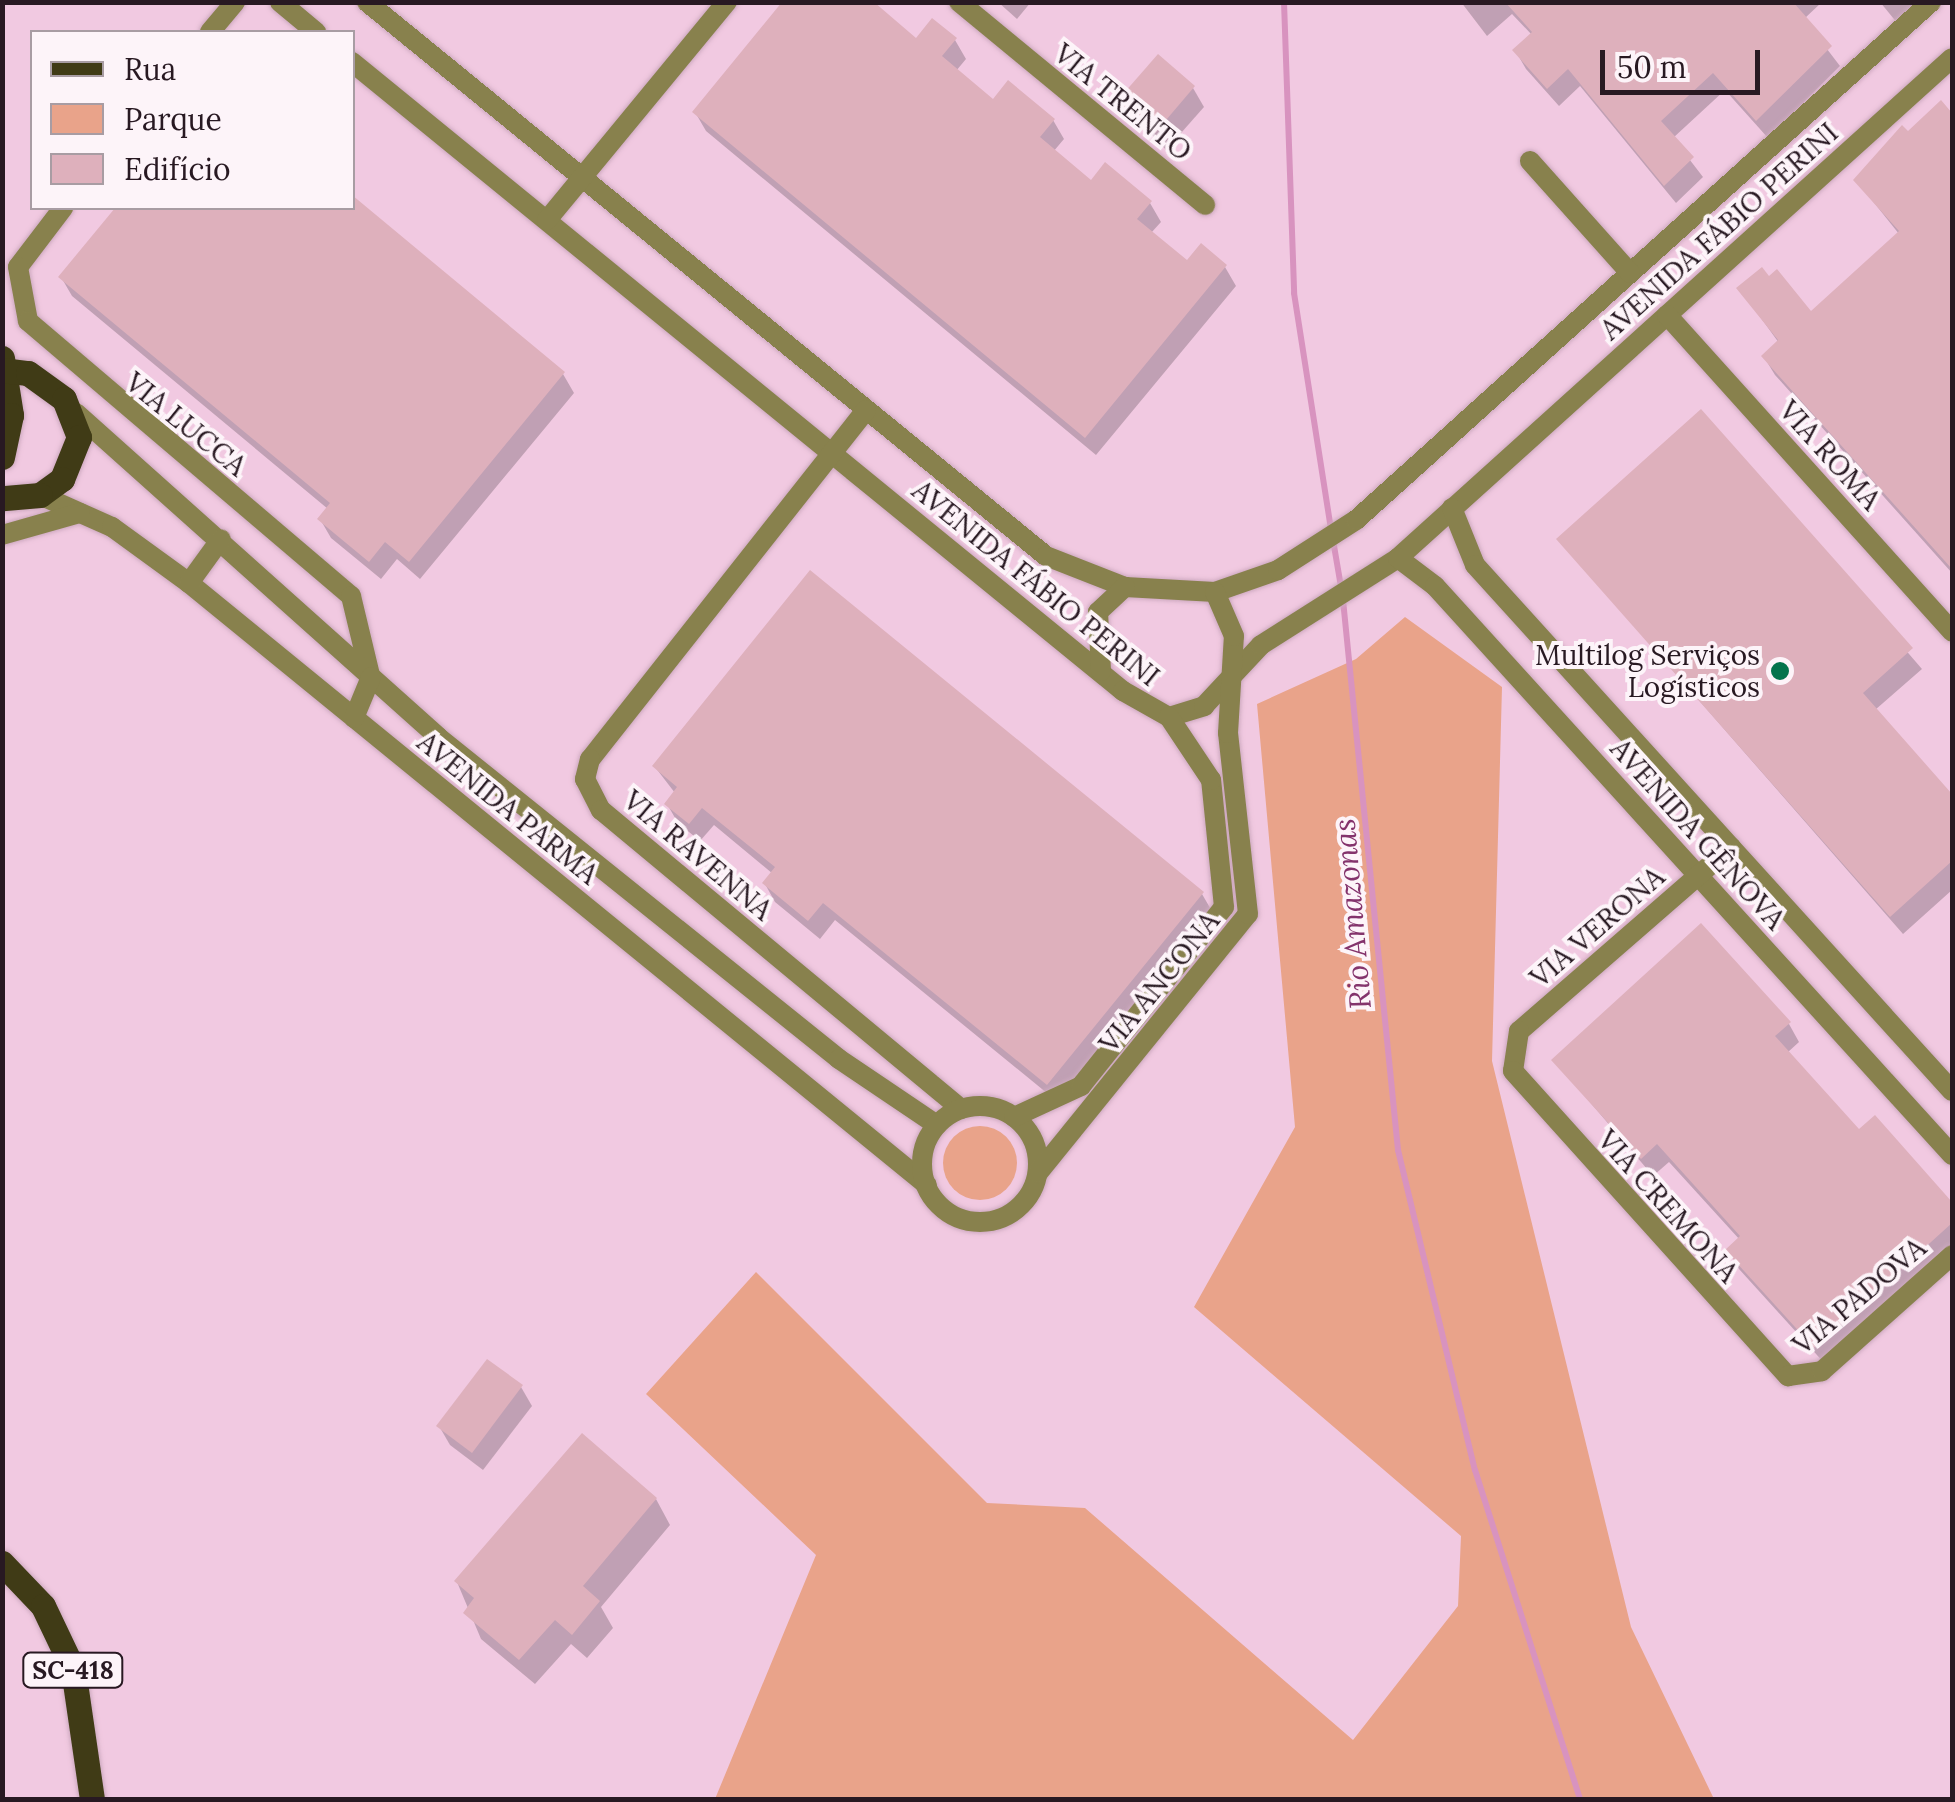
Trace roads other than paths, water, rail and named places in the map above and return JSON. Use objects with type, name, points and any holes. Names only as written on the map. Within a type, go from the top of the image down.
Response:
[{"type":"main road","points":[[2,457],[4,366],[49,385],[76,413],[76,459],[40,495],[2,498]]},
{"type":"main road","name":"SC-418","points":[[2,1563],[42,1606],[72,1669],[92,1800]]},
{"type":"street","points":[[212,30],[234,2]]},
{"type":"street","points":[[280,2],[314,30]]},
{"type":"street","name":"AVENIDA FÁBIO PERINI","points":[[367,2],[1046,556],[1126,587],[1215,592],[1323,544],[1356,520],[1931,2]]},
{"type":"street","points":[[547,220],[727,2]]},
{"type":"street","name":"VIA TRENTO","points":[[959,2],[1205,206]]},
{"type":"street","name":"AVENIDA FÁBIO PERINI","points":[[355,64],[1102,672],[1169,717],[1204,706],[1261,646],[1362,586],[1398,558],[1952,58]]},
{"type":"street","points":[[1530,161],[1630,273]]},
{"type":"street","name":"VIA LUCCA","points":[[61,210],[18,267],[28,320],[352,596],[371,677]]},
{"type":"street","name":"VIA ROMA","points":[[1668,315],[1952,632]]},
{"type":"street","name":"VIA RAVENNA","points":[[866,410],[590,758],[586,778],[600,810],[961,1109]]},
{"type":"street","name":"AVENIDA PARMA","points":[[76,413],[371,677],[839,1059],[937,1124]]},
{"type":"street","name":"AVENIDA PARMA","points":[[40,495],[82,512],[189,583],[926,1186]]},
{"type":"street","name":"AVENIDA GÊNOVA","points":[[1452,508],[1475,565],[1952,1091]]},
{"type":"street","points":[[2,535],[82,512]]},
{"type":"street","points":[[189,583],[221,539]]},
{"type":"street","name":"AVENIDA GÊNOVA","points":[[1398,558],[1435,586],[1952,1155]]},
{"type":"street","points":[[1102,672],[1098,612],[1126,587]]},
{"type":"street","points":[[1215,592],[1234,636],[1229,680]]},
{"type":"street","points":[[354,718],[371,677]]},
{"type":"street","name":"VIA ANCONA","points":[[1038,1173],[1248,914],[1229,680]]},
{"type":"street","name":"VIA ANCONA","points":[[1014,1117],[1080,1086],[1224,908],[1211,780],[1169,717]]},
{"type":"street","name":"VIA VERONA","points":[[1510,1056],[1518,1031],[1731,847]]},
{"type":"street","name":"VIA CREMONA","points":[[1510,1056],[1522,1086],[1778,1368],[1801,1379]]},
{"type":"street","points":[[961,1109],[1014,1117],[1034,1142],[1038,1173],[1023,1203],[979,1222],[947,1212],[926,1186],[923,1154],[937,1124],[961,1109]]},
{"type":"street","name":"VIA PADOVA","points":[[1801,1379],[1822,1371],[1952,1255]]},
{"type":"waterway","name":"Rio Amazonas","points":[[1284,2],[1294,293],[1331,528]]},
{"type":"waterway","name":"Rio Amazonas","points":[[1333,540],[1341,587]]},
{"type":"waterway","name":"Rio Amazonas","points":[[1343,600],[1398,1150],[1475,1470],[1580,1800]]},
{"type":"place","name":"Multilog Serviços Logísticos","points":[[1780,671]]}]
